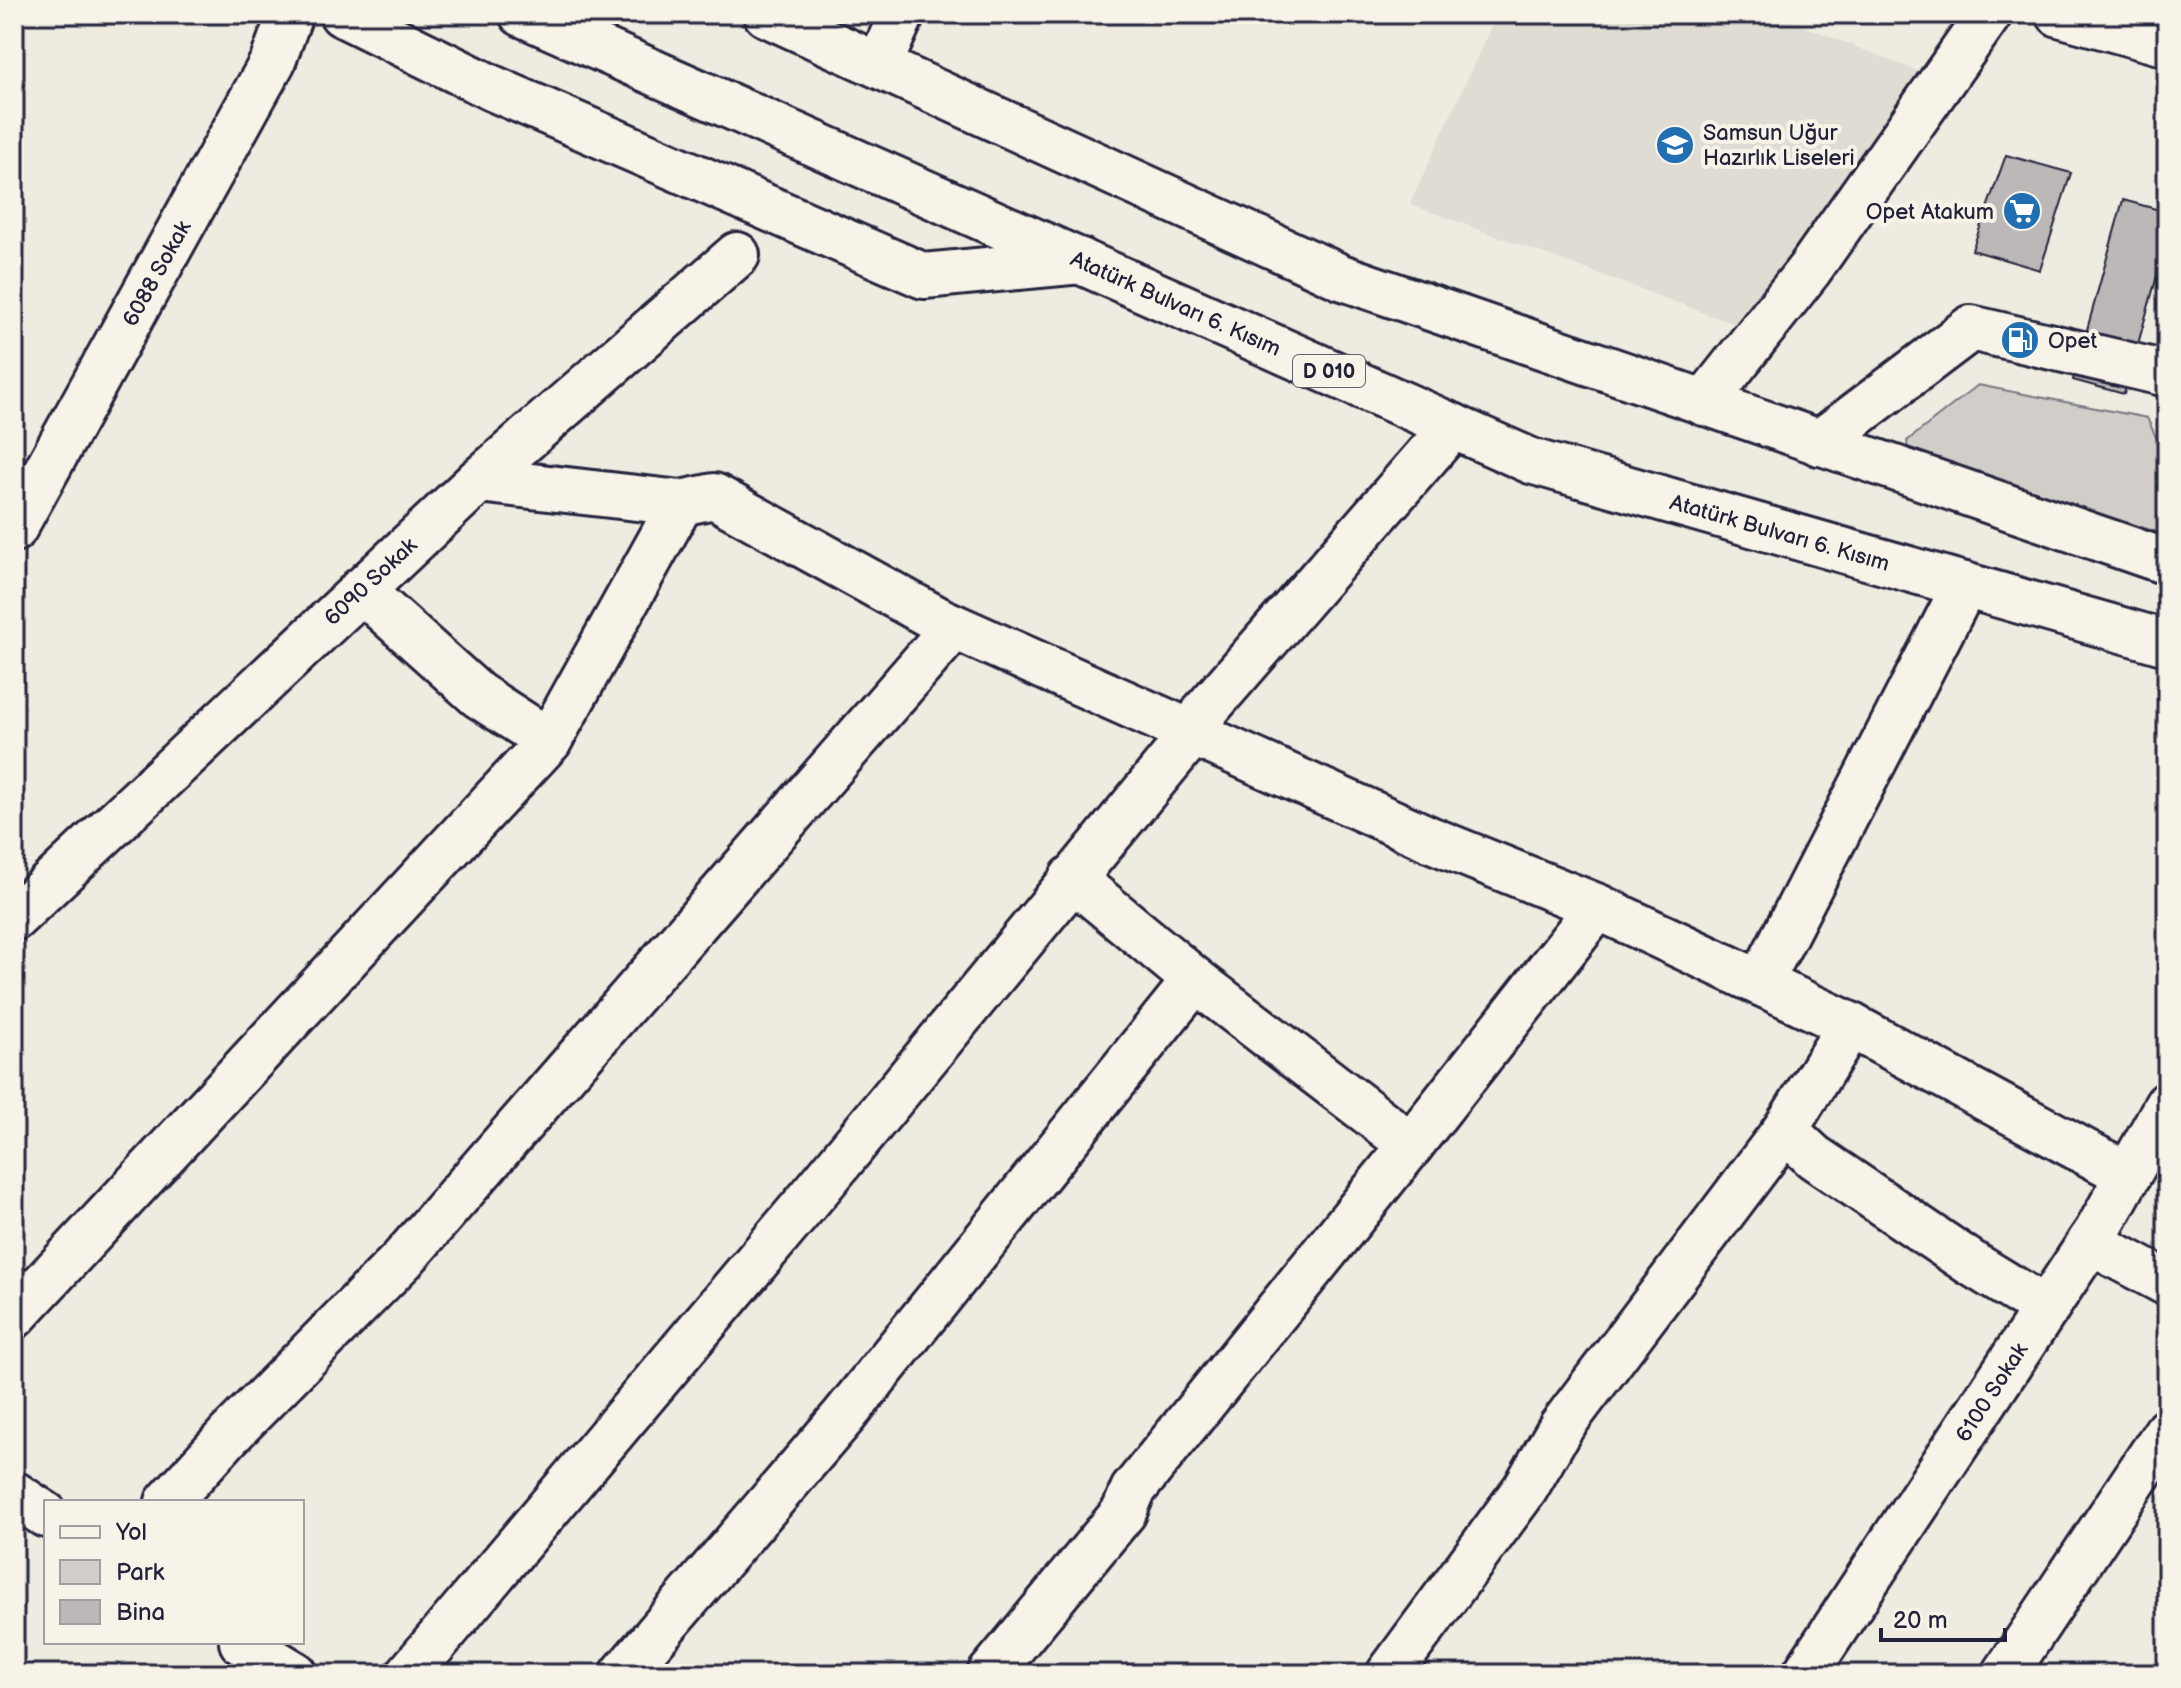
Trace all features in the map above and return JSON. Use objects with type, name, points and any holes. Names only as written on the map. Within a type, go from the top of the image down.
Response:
[{"type":"main road","name":"6088 Sokak","points":[[14,529],[273,61],[290,14]]},
{"type":"main road","points":[[342,14],[492,88],[924,276],[1081,261]]},
{"type":"main road","name":"Atatürk Bulvarı 6. Kısım","points":[[522,14],[1531,461],[2167,643]]},
{"type":"main road","points":[[766,14],[1341,277],[2167,562]]},
{"type":"main road","points":[[879,65],[902,14]]},
{"type":"main road","points":[[1704,403],[1809,270],[1989,14]]},
{"type":"main road","points":[[2059,14],[2167,44]]},
{"type":"main road","name":"6090 Sokak","points":[[14,918],[479,480],[737,255]]},
{"type":"main road","points":[[1819,443],[1971,328],[2167,374]]},
{"type":"main road","points":[[409,1674],[817,1190],[1193,733],[1205,711],[1453,426]]},
{"type":"main road","points":[[479,480],[681,503],[714,496],[954,627],[1432,840],[1598,907],[1850,1025],[2128,1175]]},
{"type":"main road","points":[[14,1316],[549,741],[681,503]]},
{"type":"main road","points":[[1760,983],[1965,585]]},
{"type":"main road","points":[[361,590],[478,695],[549,741]]},
{"type":"main road","points":[[170,1500],[229,1435],[403,1259],[954,627]]},
{"type":"main road","points":[[1072,878],[1195,980],[1411,1145]]},
{"type":"main road","points":[[990,1674],[1124,1512],[1133,1490],[1598,907]]},
{"type":"main road","points":[[623,1674],[844,1416],[1195,980]]},
{"type":"main road","points":[[1389,1674],[1525,1489],[1561,1427],[1785,1130],[1850,1025]]},
{"type":"main road","name":"6100 Sokak","points":[[1805,1674],[2090,1242],[2167,1105]]},
{"type":"main road","points":[[1785,1130],[1814,1157],[1971,1263],[2046,1309]]},
{"type":"main road","points":[[2090,1242],[2167,1283]]},
{"type":"main road","points":[[2005,1674],[2167,1431]]},
{"type":"main road","points":[[14,1494],[44,1514]]},
{"type":"main road","points":[[245,1644],[295,1674]]},
{"type":"shaded area","name":"Samsun Uğur Hazırlık Liseleri","points":[[1497,14],[1773,14],[1955,86],[1775,339],[1410,204]]},
{"type":"green space","points":[[1978,385],[2147,418],[2167,460],[2167,535],[1913,456],[1908,451],[1907,441]]},
{"type":"building","name":"Opet Atakum","points":[[2006,155],[2071,173],[2040,270],[1972,250]]},
{"type":"building","points":[[2123,200],[2167,212],[2167,240],[2124,394],[2073,380]]},
{"type":"place","name":"Samsun Uğur Hazırlık Liseleri","points":[[1675,145]]},
{"type":"place","name":"Opet Atakum","points":[[2022,211]]},
{"type":"place","name":"Opet","points":[[2020,340]]}]
